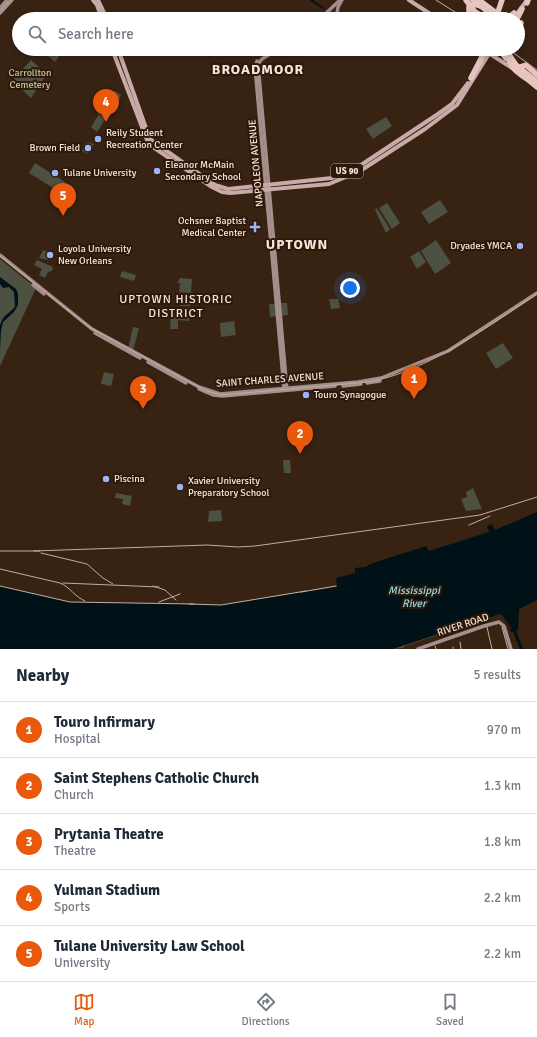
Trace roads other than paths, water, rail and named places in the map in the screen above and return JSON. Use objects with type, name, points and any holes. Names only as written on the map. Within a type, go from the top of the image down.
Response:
[{"type":"highway","points":[[477,0],[493,11]]},
{"type":"highway","points":[[477,0],[487,8],[489,12]]},
{"type":"highway","points":[[498,12],[502,0]]},
{"type":"highway","points":[[469,1],[483,5]]},
{"type":"highway","points":[[469,1],[478,12]]},
{"type":"highway","points":[[469,1],[476,12]]},
{"type":"highway","points":[[518,12],[525,2]]},
{"type":"highway","points":[[469,12],[469,7],[474,4],[483,5]]},
{"type":"highway","points":[[471,80],[483,56]]},
{"type":"highway","points":[[505,56],[514,67],[537,82]]},
{"type":"highway","points":[[512,56],[518,65],[537,82]]},
{"type":"highway","points":[[524,70],[537,82]]},
{"type":"main road","points":[[0,8],[8,0]]},
{"type":"main road","points":[[0,13],[12,0]]},
{"type":"main road","points":[[93,0],[100,12]]},
{"type":"main road","points":[[98,0],[104,12]]},
{"type":"main road","points":[[328,12],[341,0]]},
{"type":"main road","points":[[337,12],[341,0]]},
{"type":"main road","points":[[407,0],[426,12]]},
{"type":"main road","points":[[518,12],[525,2]]},
{"type":"main road","name":"US 90","points":[[115,56],[144,136],[153,147],[219,191],[230,193],[328,180],[361,165],[450,105],[471,80],[486,56]]},
{"type":"main road","name":"US 90","points":[[121,56],[147,131],[156,144],[218,187],[232,189],[269,187]]},
{"type":"main road","points":[[496,56],[527,72],[526,77]]},
{"type":"main road","points":[[497,56],[509,64],[524,70]]},
{"type":"main road","name":"NAPOLEON AVENUE","points":[[262,57],[258,64],[286,390]]},
{"type":"main road","points":[[116,59],[119,58],[125,68]]},
{"type":"main road","points":[[524,70],[526,77],[537,82]]},
{"type":"main road","name":"SAINT CHARLES AVENUE","points":[[0,257],[92,329],[204,390],[223,394],[369,383],[393,377],[449,353],[537,294]]},
{"type":"main road","name":"RIVER ROAD","points":[[418,649],[499,622],[503,624],[511,649]]},
{"type":"water","points":[[0,277],[16,289],[18,294],[18,305],[14,312],[3,322],[0,350],[0,325],[3,318],[15,307],[14,292],[9,287],[3,288],[0,284]]},
{"type":"water","name":"Mississippi River","points":[[537,512],[537,600],[519,609],[518,630],[516,630],[523,649],[520,649],[513,632],[511,632],[501,615],[497,615],[393,649],[0,649],[0,586],[70,602],[220,605],[337,587],[336,578],[355,573],[355,568],[365,567],[426,546],[429,551],[489,532],[487,526],[492,524],[495,530]]},
{"type":"waterway","points":[[311,0],[323,8]]},
{"type":"tram line","points":[[0,11],[10,0]]},
{"type":"tram line","points":[[0,256],[89,327],[204,390],[221,395],[368,382],[390,377],[412,369],[456,346],[537,294]]},
{"type":"railway","points":[[436,0],[455,12]]},
{"type":"railway","points":[[518,56],[537,70]]},
{"type":"railway","points":[[34,551],[207,545],[238,547],[255,546],[480,515],[537,497]]},
{"type":"railway","points":[[469,525],[490,516]]},
{"type":"railway","points":[[0,551],[40,551]]},
{"type":"railway","points":[[41,553],[87,564],[103,578],[113,584]]},
{"type":"railway","points":[[0,569],[60,583],[85,601]]},
{"type":"railway","points":[[63,583],[159,587]]},
{"type":"railway","points":[[0,586],[70,602],[194,604]]},
{"type":"railway","points":[[153,586],[165,590],[176,600]]},
{"type":"railway","points":[[301,592],[336,586]]},
{"type":"railway","points":[[189,604],[221,605],[306,591]]},
{"type":"railway","points":[[159,602],[180,594]]},
{"type":"railway","points":[[487,627],[492,649]]},
{"type":"railway","points":[[502,627],[508,649]]},
{"type":"railway","points":[[460,642],[461,649]]},
{"type":"place","name":"Yulman Stadium","points":[[106,122]]},
{"type":"place","name":"Reily Student Recreation Center","points":[[98,139]]},
{"type":"place","name":"Brown Field","points":[[88,148]]},
{"type":"place","name":"Eleanor McMain Secondary School","points":[[157,171]]},
{"type":"place","name":"Tulane University","points":[[55,173]]},
{"type":"place","name":"Tulane University Law School","points":[[63,216]]},
{"type":"place","name":"Ochsner Baptist Medical Center","points":[[255,227]]},
{"type":"place","name":"Dryades YMCA","points":[[520,246]]},
{"type":"place","name":"Loyola University New Orleans","points":[[50,255]]},
{"type":"place","name":"Touro Synagogue","points":[[306,395]]},
{"type":"place","name":"Touro Infirmary","points":[[414,399]]},
{"type":"place","name":"Prytania Theatre","points":[[143,409]]},
{"type":"place","name":"Saint Stephens Catholic Church","points":[[300,454]]},
{"type":"place","name":"Piscina","points":[[106,479]]},
{"type":"place","name":"Xavier University Preparatory School","points":[[180,487]]},
{"type":"district","name":"BROADMOOR","points":[[258,69]]},
{"type":"district","name":"UPTOWN","points":[[297,244]]},
{"type":"district","name":"UPTOWN HISTORIC DISTRICT","points":[[176,306]]},
{"type":"park label","name":"Carrollton Cemetery","points":[[30,78]]}]
